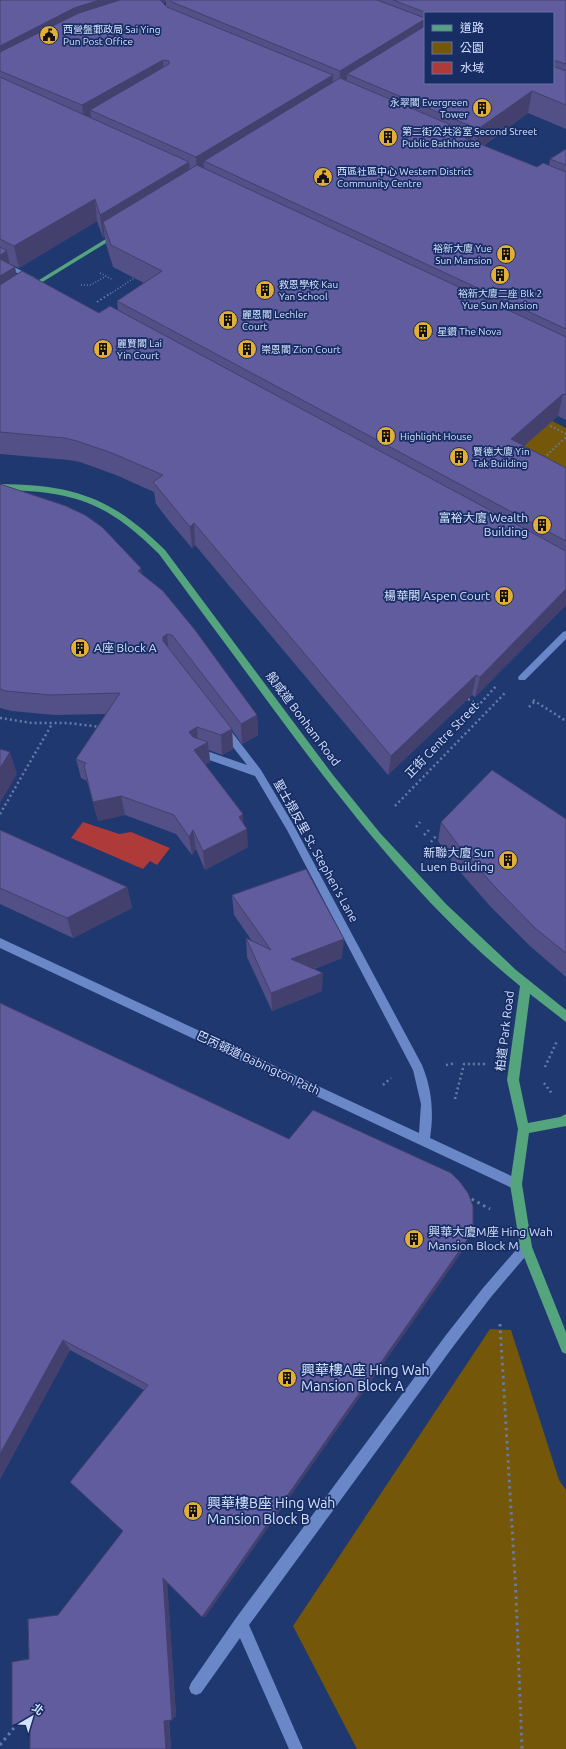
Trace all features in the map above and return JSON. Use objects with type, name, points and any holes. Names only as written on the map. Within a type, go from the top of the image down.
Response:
[{"type":"main road","points":[[20,294],[42,284],[122,231]]},
{"type":"main road","name":"般咸道 Bonham Road","points":[[0,487],[21,486],[50,489],[80,495],[115,511],[146,535],[162,552],[330,778],[377,836],[442,907],[526,984],[566,1016]]},
{"type":"main road","name":"柏道 Park Road","points":[[526,984],[513,1080],[524,1128],[516,1184],[526,1247],[566,1348]]},
{"type":"main road","points":[[524,1128],[562,1122],[566,1119]]},
{"type":"street","points":[[0,262],[42,284]]},
{"type":"street","points":[[522,678],[566,634]]},
{"type":"street","points":[[217,720],[258,773]]},
{"type":"street","name":"聖士提反里 St. Stephen's Lane","points":[[198,752],[258,773],[290,827],[418,1069],[426,1093],[427,1101],[428,1117],[424,1140]]},
{"type":"street","name":"巴丙頓道 Babington Path","points":[[0,943],[516,1184]]},
{"type":"street","points":[[196,1688],[241,1623],[463,1322],[502,1273],[526,1247]]},
{"type":"street","points":[[241,1623],[296,1749]]},
{"type":"path","points":[[83,286],[91,285],[106,276]]},
{"type":"path","points":[[97,302],[134,278]]},
{"type":"path","points":[[545,423],[566,434]]},
{"type":"path","points":[[541,460],[566,437]]},
{"type":"path","points":[[468,699],[478,705],[502,680]]},
{"type":"path","name":"正街 Centre Street","points":[[395,806],[507,692]]},
{"type":"path","points":[[529,707],[535,701]]},
{"type":"path","points":[[0,718],[32,723],[68,723],[106,727]]},
{"type":"path","points":[[0,814],[52,724]]},
{"type":"path","points":[[416,827],[420,822]]},
{"type":"path","points":[[424,835],[430,830]]},
{"type":"path","points":[[431,842],[436,836]]},
{"type":"path","points":[[544,1071],[560,1036]]},
{"type":"path","points":[[500,1318],[516,1586],[522,1749]]},
{"type":"path","points":[[0,1745],[18,1724]]},
{"type":"green space","points":[[502,396],[566,428],[566,485],[459,414]]},
{"type":"green space","points":[[490,1329],[511,1330],[559,1480],[566,1490],[566,1749],[357,1749],[293,1626]]},
{"type":"water","points":[[83,822],[119,834],[131,832],[170,848],[157,865],[150,861],[143,869],[71,838]]},
{"type":"building","points":[[0,0],[100,0],[74,8],[0,46]]},
{"type":"building","points":[[120,0],[160,0],[167,7],[333,75],[196,157],[90,110],[169,64],[169,61],[163,60],[82,105],[0,71],[0,52],[79,13]]},
{"type":"building","points":[[170,0],[377,0],[424,18],[424,20],[340,71]]},
{"type":"building","points":[[393,0],[566,0],[566,64],[554,60],[554,12],[424,12]]},
{"type":"building","points":[[424,27],[424,84],[554,84],[554,66],[566,71],[566,105],[532,91],[478,129],[347,74]]},
{"type":"building","points":[[0,77],[189,162],[100,215],[95,199],[14,246],[0,239]]},
{"type":"building","points":[[340,78],[472,134],[465,138],[537,167],[543,163],[566,172],[566,329],[204,161]]},
{"type":"building","points":[[566,149],[566,165],[550,159]]},
{"type":"building","points":[[197,165],[566,337],[566,395],[563,394],[511,439],[566,468],[566,541],[117,301],[162,271],[111,245],[103,222]]},
{"type":"building","points":[[0,247],[7,251],[0,255]]},
{"type":"building","points":[[0,259],[15,267],[0,276]]},
{"type":"building","points":[[22,271],[99,313],[110,306],[566,551],[566,589],[480,677],[476,675],[391,756],[194,523],[190,527],[153,482],[163,475],[112,453],[77,441],[65,438],[0,432],[0,285]]},
{"type":"building","points":[[0,484],[66,506],[85,515],[102,527],[141,568],[138,571],[163,591],[195,630],[257,715],[241,724],[172,635],[167,634],[163,637],[163,641],[232,729],[221,735],[197,727],[189,732],[193,737],[208,742],[194,750],[243,814],[239,817],[247,829],[203,851],[193,830],[189,837],[174,815],[121,796],[93,802],[84,766],[86,763],[76,759],[120,693],[50,695],[6,691],[0,689]]},
{"type":"building","points":[[0,749],[10,752],[0,768]]},
{"type":"building","name":"新聯大廈 Sun Luen Building","points":[[492,770],[566,819],[566,953],[536,929],[495,887],[459,846],[441,822]]},
{"type":"building","points":[[0,830],[127,887],[67,918],[0,888]]},
{"type":"building","points":[[306,869],[344,939],[291,959],[323,973],[271,993],[246,938],[271,950],[232,895]]},
{"type":"building","points":[[0,1003],[289,1139],[313,1110],[451,1173],[468,1193],[473,1206],[473,1224],[467,1240],[202,1617],[163,1578],[172,1720],[164,1721],[166,1749],[30,1749],[30,1722],[12,1725],[12,1662],[29,1659],[28,1619],[58,1615],[123,1531],[70,1482],[148,1385],[63,1340],[0,1454]]},
{"type":"place","name":"西營盤郵政局 Sai Ying Pun Post Office","points":[[49,35]]},
{"type":"place","name":"永翠閣 Evergreen Tower","points":[[482,108]]},
{"type":"place","name":"第二街公共浴室 Second Street Public Bathhouse","points":[[388,137]]},
{"type":"place","name":"西區社區中心 Western District Community Centre","points":[[323,177]]},
{"type":"place","name":"裕新大廈 Yue Sun Mansion","points":[[506,254]]},
{"type":"place","name":"裕新大廈二座 Blk 2 Yue Sun Mansion","points":[[500,275]]},
{"type":"place","name":"救恩學校 Kau Yan School","points":[[265,290]]},
{"type":"place","name":"麗恩閣 Lechler Court","points":[[228,320]]},
{"type":"place","name":"星鑽 The Nova","points":[[423,331]]},
{"type":"place","name":"麗賢閣 Lai Yin Court","points":[[103,349]]},
{"type":"place","name":"崇恩閣 Zion Court","points":[[247,349]]},
{"type":"place","name":"Highlight House","points":[[386,436]]},
{"type":"place","name":"賢德大廈 Yin Tak Building","points":[[459,457]]},
{"type":"place","name":"富裕大廈 Wealth Building","points":[[542,525]]},
{"type":"place","name":"楊華閣 Aspen Court","points":[[504,596]]},
{"type":"place","name":"A座 Block A","points":[[80,648]]},
{"type":"place","name":"新聯大廈 Sun Luen Building","points":[[508,860]]},
{"type":"place","name":"興華大廈M座 Hing Wah Mansion Block M","points":[[414,1239]]},
{"type":"place","name":"興華樓A座 Hing Wah Mansion Block A","points":[[287,1378]]},
{"type":"place","name":"興華樓B座 Hing Wah Mansion Block B","points":[[193,1511]]}]
